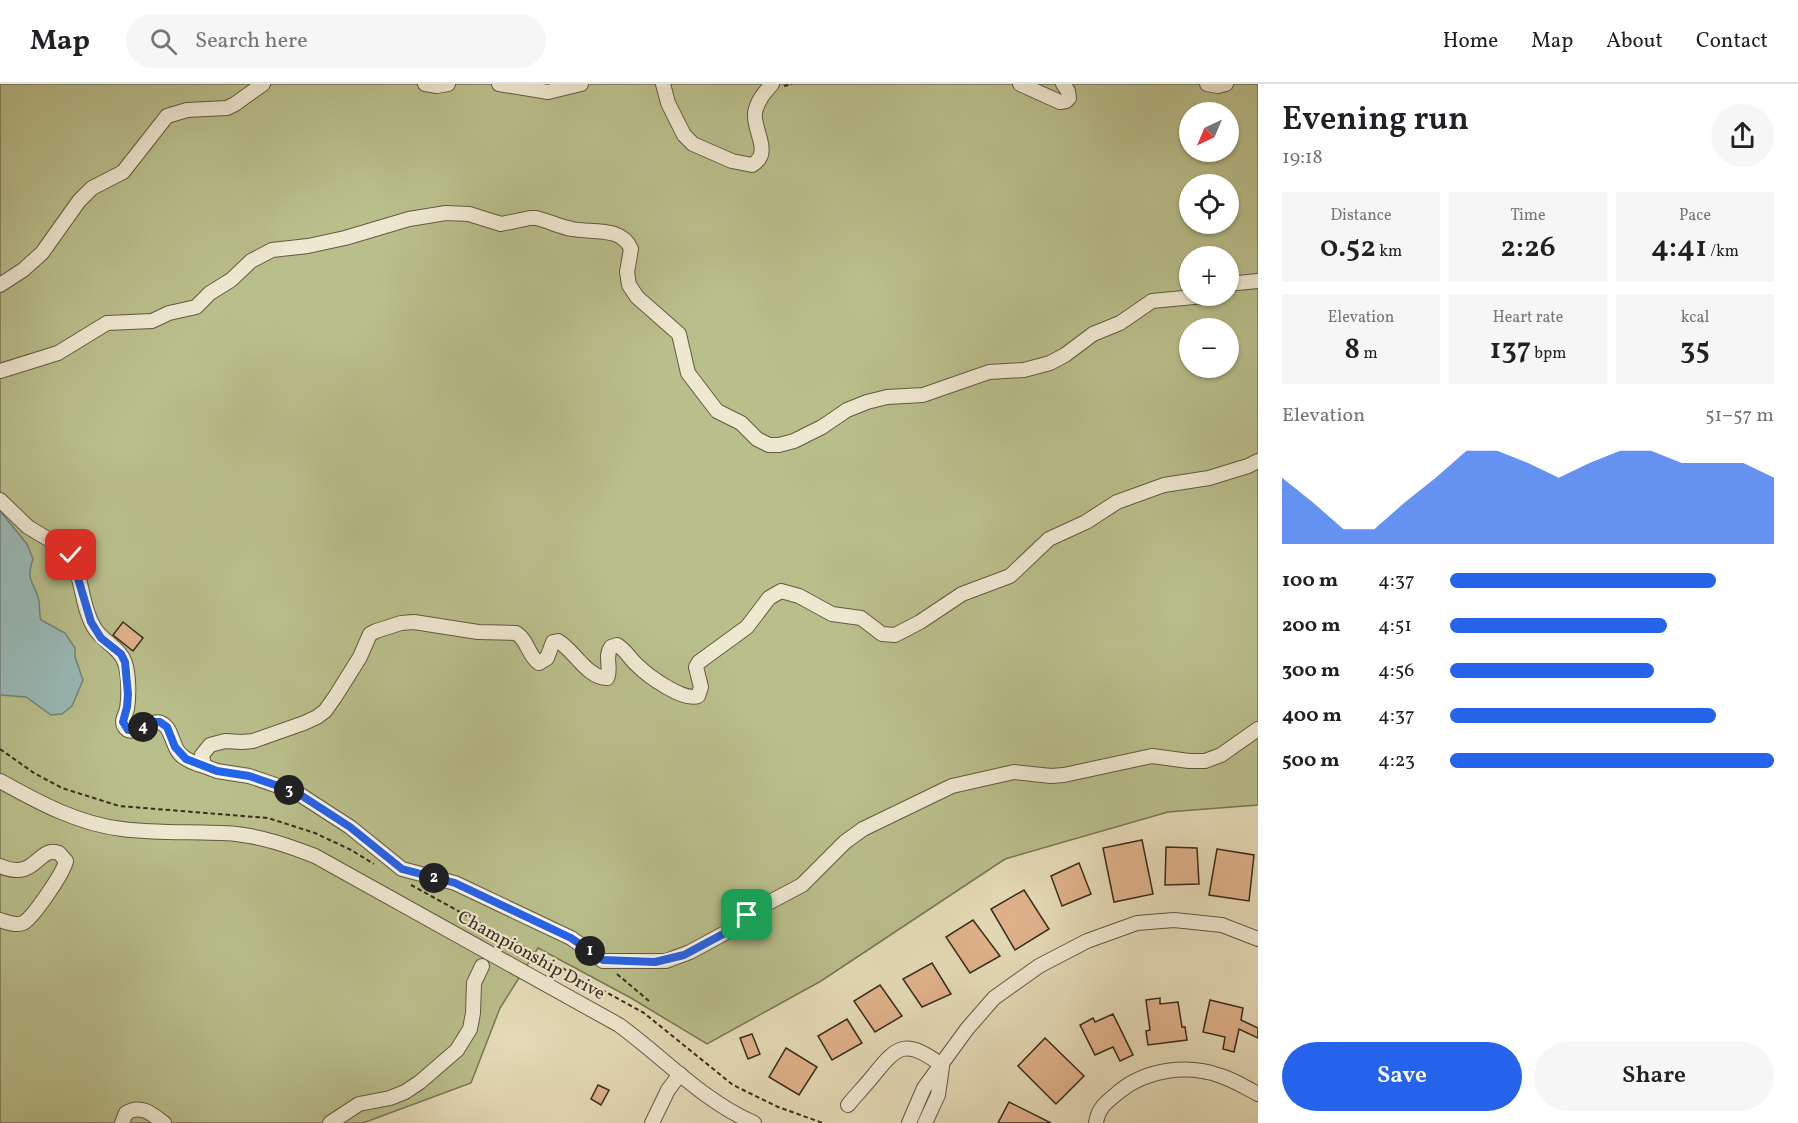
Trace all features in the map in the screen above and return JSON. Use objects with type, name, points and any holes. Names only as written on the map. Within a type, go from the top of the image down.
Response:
[{"type":"street","points":[[0,285],[23,270],[42,253],[86,194],[100,183],[123,172],[167,116],[187,111],[227,108],[263,84]]},
{"type":"street","points":[[425,84],[432,86],[448,84]]},
{"type":"street","points":[[499,84],[548,92],[581,84]]},
{"type":"street","points":[[648,84],[664,91],[684,135],[693,144],[732,161],[752,165],[758,162],[762,152],[756,127],[756,111],[763,94],[772,84]]},
{"type":"street","points":[[1020,84],[1060,102],[1069,98],[1068,91],[1063,84]]},
{"type":"street","points":[[1207,84],[1218,86],[1226,84]]},
{"type":"street","points":[[0,371],[58,353],[107,323],[152,321],[170,313],[196,307],[210,293],[231,280],[251,261],[266,252],[345,238],[409,219],[446,213],[469,214],[501,224],[530,218],[572,229],[604,231],[625,239],[631,249],[627,276],[631,289],[679,334],[688,373],[717,411],[741,423],[757,439],[769,445],[794,441],[822,427],[847,410],[873,400],[923,395],[989,372],[1024,370],[1050,363],[1093,334],[1120,322],[1152,301],[1179,298]]},
{"type":"street","points":[[1239,283],[1258,281]]},
{"type":"street","points":[[204,766],[202,755],[210,745],[225,741],[253,741],[304,723],[325,711],[360,657],[370,634],[401,623],[414,622],[478,632],[512,633],[522,637],[532,657],[539,663],[547,658],[553,642],[558,641],[568,647],[592,673],[604,679],[609,674],[608,652],[611,647],[617,645],[647,674],[680,694],[693,698],[698,696],[701,690],[696,667],[699,662],[747,627],[769,598],[776,593],[791,592],[832,614],[861,618],[882,634],[895,635],[962,594],[1010,576],[1049,539],[1086,522],[1117,502],[1164,485],[1209,478],[1258,461]]},
{"type":"street","points":[[0,500],[28,527],[71,555],[91,622],[101,638],[121,654],[125,662],[128,694],[123,722],[125,728],[135,730],[152,722],[160,722],[167,727],[179,753],[186,759],[217,771],[249,776],[296,792],[350,827],[402,869],[455,883],[513,918],[571,938],[603,960],[666,960],[690,952],[725,933],[753,911],[798,887],[813,876],[845,842],[863,829],[952,786],[1014,772],[1064,775],[1152,756],[1205,761],[1221,755],[1258,729]]},
{"type":"street","name":"Championship Drive","points":[[0,781],[40,803],[90,823],[122,829],[237,834],[267,840],[315,856],[619,1025],[715,1101],[754,1123]]},
{"type":"street","points":[[0,866],[15,871],[24,870],[32,867],[42,856],[51,851],[59,853],[66,861],[57,880],[27,920],[18,924],[0,920]]},
{"type":"street","points":[[909,1123],[924,1088],[967,1029],[994,999],[1039,966],[1087,940],[1137,923],[1174,920],[1222,925],[1258,939]]},
{"type":"street","points":[[330,1123],[359,1104],[390,1098],[405,1092],[457,1050],[470,1029],[474,1013],[474,983],[482,966]]},
{"type":"street","points":[[848,1105],[894,1052],[905,1048],[917,1050],[942,1065]]},
{"type":"street","points":[[925,1123],[938,1095],[942,1065]]},
{"type":"street","points":[[1096,1122],[1100,1107],[1128,1085],[1161,1072],[1182,1069],[1202,1071],[1221,1076],[1258,1094]]},
{"type":"street","points":[[652,1123],[668,1090],[680,1074]]},
{"type":"street","points":[[122,1123],[126,1113],[137,1108],[145,1110],[164,1123]]},
{"type":"path","points":[[616,973],[649,1001]]},
{"type":"green space","points":[[0,84],[1258,84],[1258,805],[1168,812],[1005,859],[821,981],[707,1044],[631,998],[538,948],[500,1008],[471,1083],[363,1123],[0,1123]]},
{"type":"water","points":[[0,511],[27,544],[33,559],[30,578],[39,601],[41,620],[65,633],[75,648],[75,657],[83,680],[72,706],[62,714],[51,715],[26,697],[0,695]]},
{"type":"building","points":[[123,622],[143,638],[133,651],[113,635]]},
{"type":"building","points":[[1142,840],[1153,894],[1114,902],[1103,848]]},
{"type":"building","points":[[1166,847],[1197,848],[1199,884],[1165,885]]},
{"type":"building","points":[[1217,849],[1254,855],[1249,901],[1209,895]]},
{"type":"building","points":[[1079,863],[1091,894],[1062,906],[1051,876]]},
{"type":"building","points":[[1024,890],[1049,929],[1015,950],[991,909]]},
{"type":"building","points":[[973,920],[1000,956],[970,973],[946,937]]},
{"type":"building","points":[[932,963],[951,994],[922,1007],[903,979]]},
{"type":"building","points":[[880,985],[902,1016],[875,1032],[854,1001]]},
{"type":"building","points":[[1160,998],[1160,1004],[1178,1002],[1182,1027],[1185,1027],[1187,1040],[1148,1045],[1146,1031],[1150,1030],[1146,1000]]},
{"type":"building","points":[[1210,1000],[1243,1008],[1241,1020],[1258,1028],[1258,1038],[1239,1029],[1234,1052],[1223,1049],[1225,1037],[1203,1032]]},
{"type":"building","points":[[1113,1014],[1133,1055],[1120,1061],[1113,1047],[1095,1055],[1080,1025],[1093,1018],[1095,1022]]},
{"type":"building","points":[[847,1019],[862,1043],[832,1060],[818,1036]]},
{"type":"building","points":[[752,1034],[760,1054],[748,1059],[740,1038]]},
{"type":"building","points":[[1045,1038],[1084,1076],[1056,1104],[1018,1066]]},
{"type":"building","points":[[786,1048],[817,1067],[799,1095],[769,1077]]},
{"type":"building","points":[[598,1085],[609,1090],[601,1105],[591,1099]]},
{"type":"building","points":[[1009,1102],[1051,1123],[998,1123]]},
{"type":"tunnel","points":[[485,962],[509,926]]},
{"type":"route","points":[[71,555],[91,622],[101,638],[121,654],[125,662],[128,694],[123,725],[128,730],[141,728],[152,722],[160,722],[167,727],[175,747],[186,759],[217,771],[242,774],[296,792],[350,827],[402,869],[455,883],[571,938],[603,960],[655,962],[684,955],[725,933],[747,915]]}]
